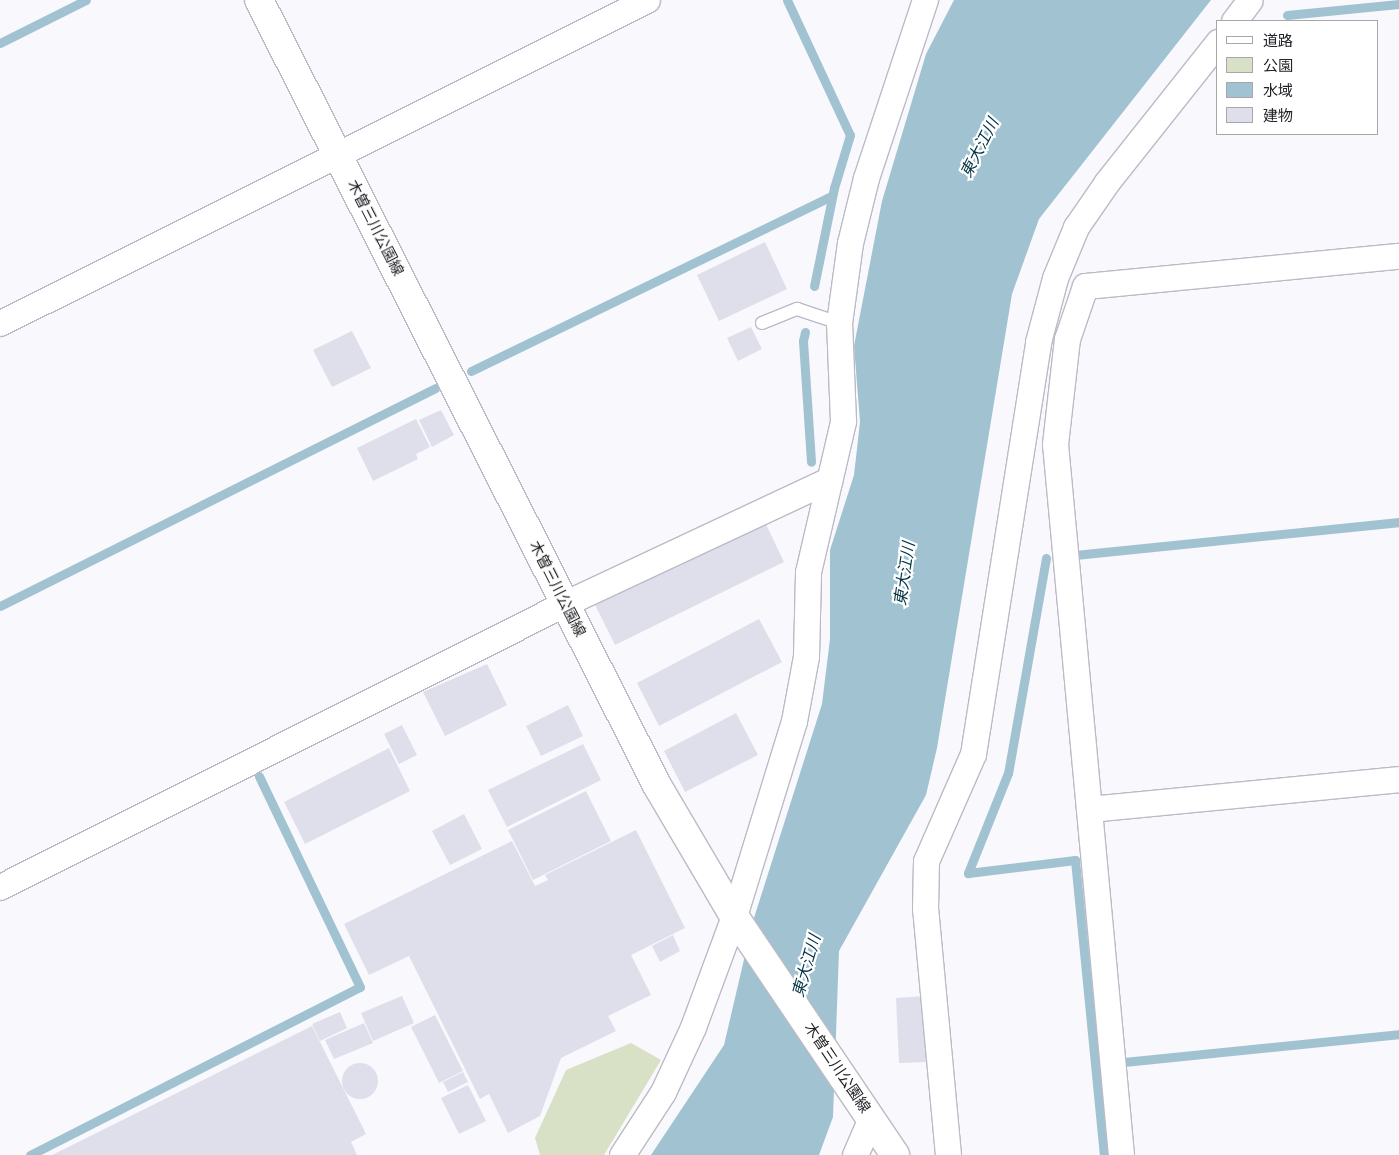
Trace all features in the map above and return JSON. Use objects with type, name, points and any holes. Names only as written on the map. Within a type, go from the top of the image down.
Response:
[{"type":"main road","name":"木曽三川公園線","points":[[260,0],[658,787],[734,916],[895,1155]]},
{"type":"street","points":[[0,323],[647,0]]},
{"type":"street","points":[[622,1155],[663,1092],[693,1027],[734,916],[794,721],[806,656],[808,572],[843,421],[840,323],[850,243],[866,178],[925,0]]},
{"type":"street","points":[[1235,20],[1250,0]]},
{"type":"street","points":[[948,1155],[925,909],[926,861],[973,754],[1038,342],[1055,278],[1076,228],[1107,182],[1216,45]]},
{"type":"street","points":[[1121,1155],[1055,444],[1067,338],[1085,286],[1399,256]]},
{"type":"street","points":[[0,887],[564,604],[829,480]]},
{"type":"street","points":[[1089,809],[1399,779]]},
{"type":"street","points":[[856,1155],[864,1109]]},
{"type":"lane","points":[[762,323],[797,309],[840,323]]},
{"type":"green space","points":[[631,1043],[661,1060],[604,1155],[540,1155],[535,1138],[566,1070]]},
{"type":"water","name":"東大江川","points":[[954,0],[1211,0],[1039,219],[1012,294],[937,748],[926,795],[839,951],[833,1117],[819,1155],[651,1155],[724,1045],[753,921],[822,704],[830,639],[830,550],[854,475],[860,422],[854,346],[882,201],[926,54]]},
{"type":"building","points":[[765,242],[787,289],[719,321],[697,275]]},
{"type":"building","points":[[751,327],[762,349],[738,361],[727,338]]},
{"type":"building","points":[[352,331],[371,368],[332,387],[313,350]]},
{"type":"building","points":[[441,410],[454,435],[432,447],[419,420]]},
{"type":"building","points":[[416,419],[430,447],[416,454],[418,459],[373,481],[357,448]]},
{"type":"building","points":[[765,522],[784,562],[615,645],[595,605]]},
{"type":"building","points":[[759,619],[782,662],[659,726],[637,683]]},
{"type":"building","points":[[487,664],[507,705],[445,736],[423,692]]},
{"type":"building","points":[[568,705],[583,736],[541,756],[526,726]]},
{"type":"building","points":[[736,713],[758,755],[685,792],[664,751]]},
{"type":"building","points":[[402,725],[417,755],[399,764],[384,734]]},
{"type":"building","points":[[583,744],[601,780],[507,827],[488,790]]},
{"type":"building","points":[[389,748],[410,791],[305,844],[284,802]]},
{"type":"building","points":[[586,791],[611,841],[533,880],[508,830]]},
{"type":"building","points":[[464,814],[482,849],[450,865],[432,831]]},
{"type":"building","points":[[636,830],[685,928],[631,955],[651,995],[608,1016],[616,1031],[561,1058],[540,1116],[508,1133],[489,1094],[480,1099],[409,956],[369,975],[344,924],[512,841],[535,886],[548,880],[545,875]]},
{"type":"building","points":[[673,935],[680,951],[660,962],[652,946]]},
{"type":"building","points":[[402,996],[414,1023],[373,1041],[361,1013]]},
{"type":"building","points":[[924,996],[928,1062],[899,1063],[896,998]]},
{"type":"building","points":[[340,1012],[347,1028],[320,1041],[312,1024]]},
{"type":"building","points":[[435,1015],[463,1071],[439,1083],[411,1027]]},
{"type":"building","points":[[364,1023],[373,1043],[334,1059],[325,1040]]},
{"type":"building","points":[[312,1026],[366,1134],[351,1142],[357,1155],[52,1155]]},
{"type":"building","points":[[360,1063],[367,1064],[373,1068],[377,1074],[377,1088],[373,1094],[367,1098],[360,1099],[353,1098],[347,1094],[343,1088],[342,1081],[343,1074],[347,1068],[353,1064]]},
{"type":"building","points":[[463,1072],[468,1082],[448,1092],[443,1082]]},
{"type":"building","points":[[468,1085],[486,1121],[459,1134],[441,1098]]},
{"type":"waterway","points":[[0,43],[86,0]]},
{"type":"waterway","points":[[787,0],[850,135],[834,188],[814,286]]},
{"type":"waterway","points":[[1287,15],[1399,4]]},
{"type":"waterway","points":[[471,371],[832,196]]},
{"type":"waterway","points":[[805,332],[803,341],[811,462]]},
{"type":"waterway","points":[[0,606],[436,388]]},
{"type":"waterway","points":[[1075,555],[1399,522]]},
{"type":"waterway","points":[[1046,558],[1008,773],[968,873],[1075,860],[1104,1155]]},
{"type":"waterway","points":[[30,1155],[360,987],[259,776]]},
{"type":"waterway","points":[[1124,1062],[1399,1034]]}]
